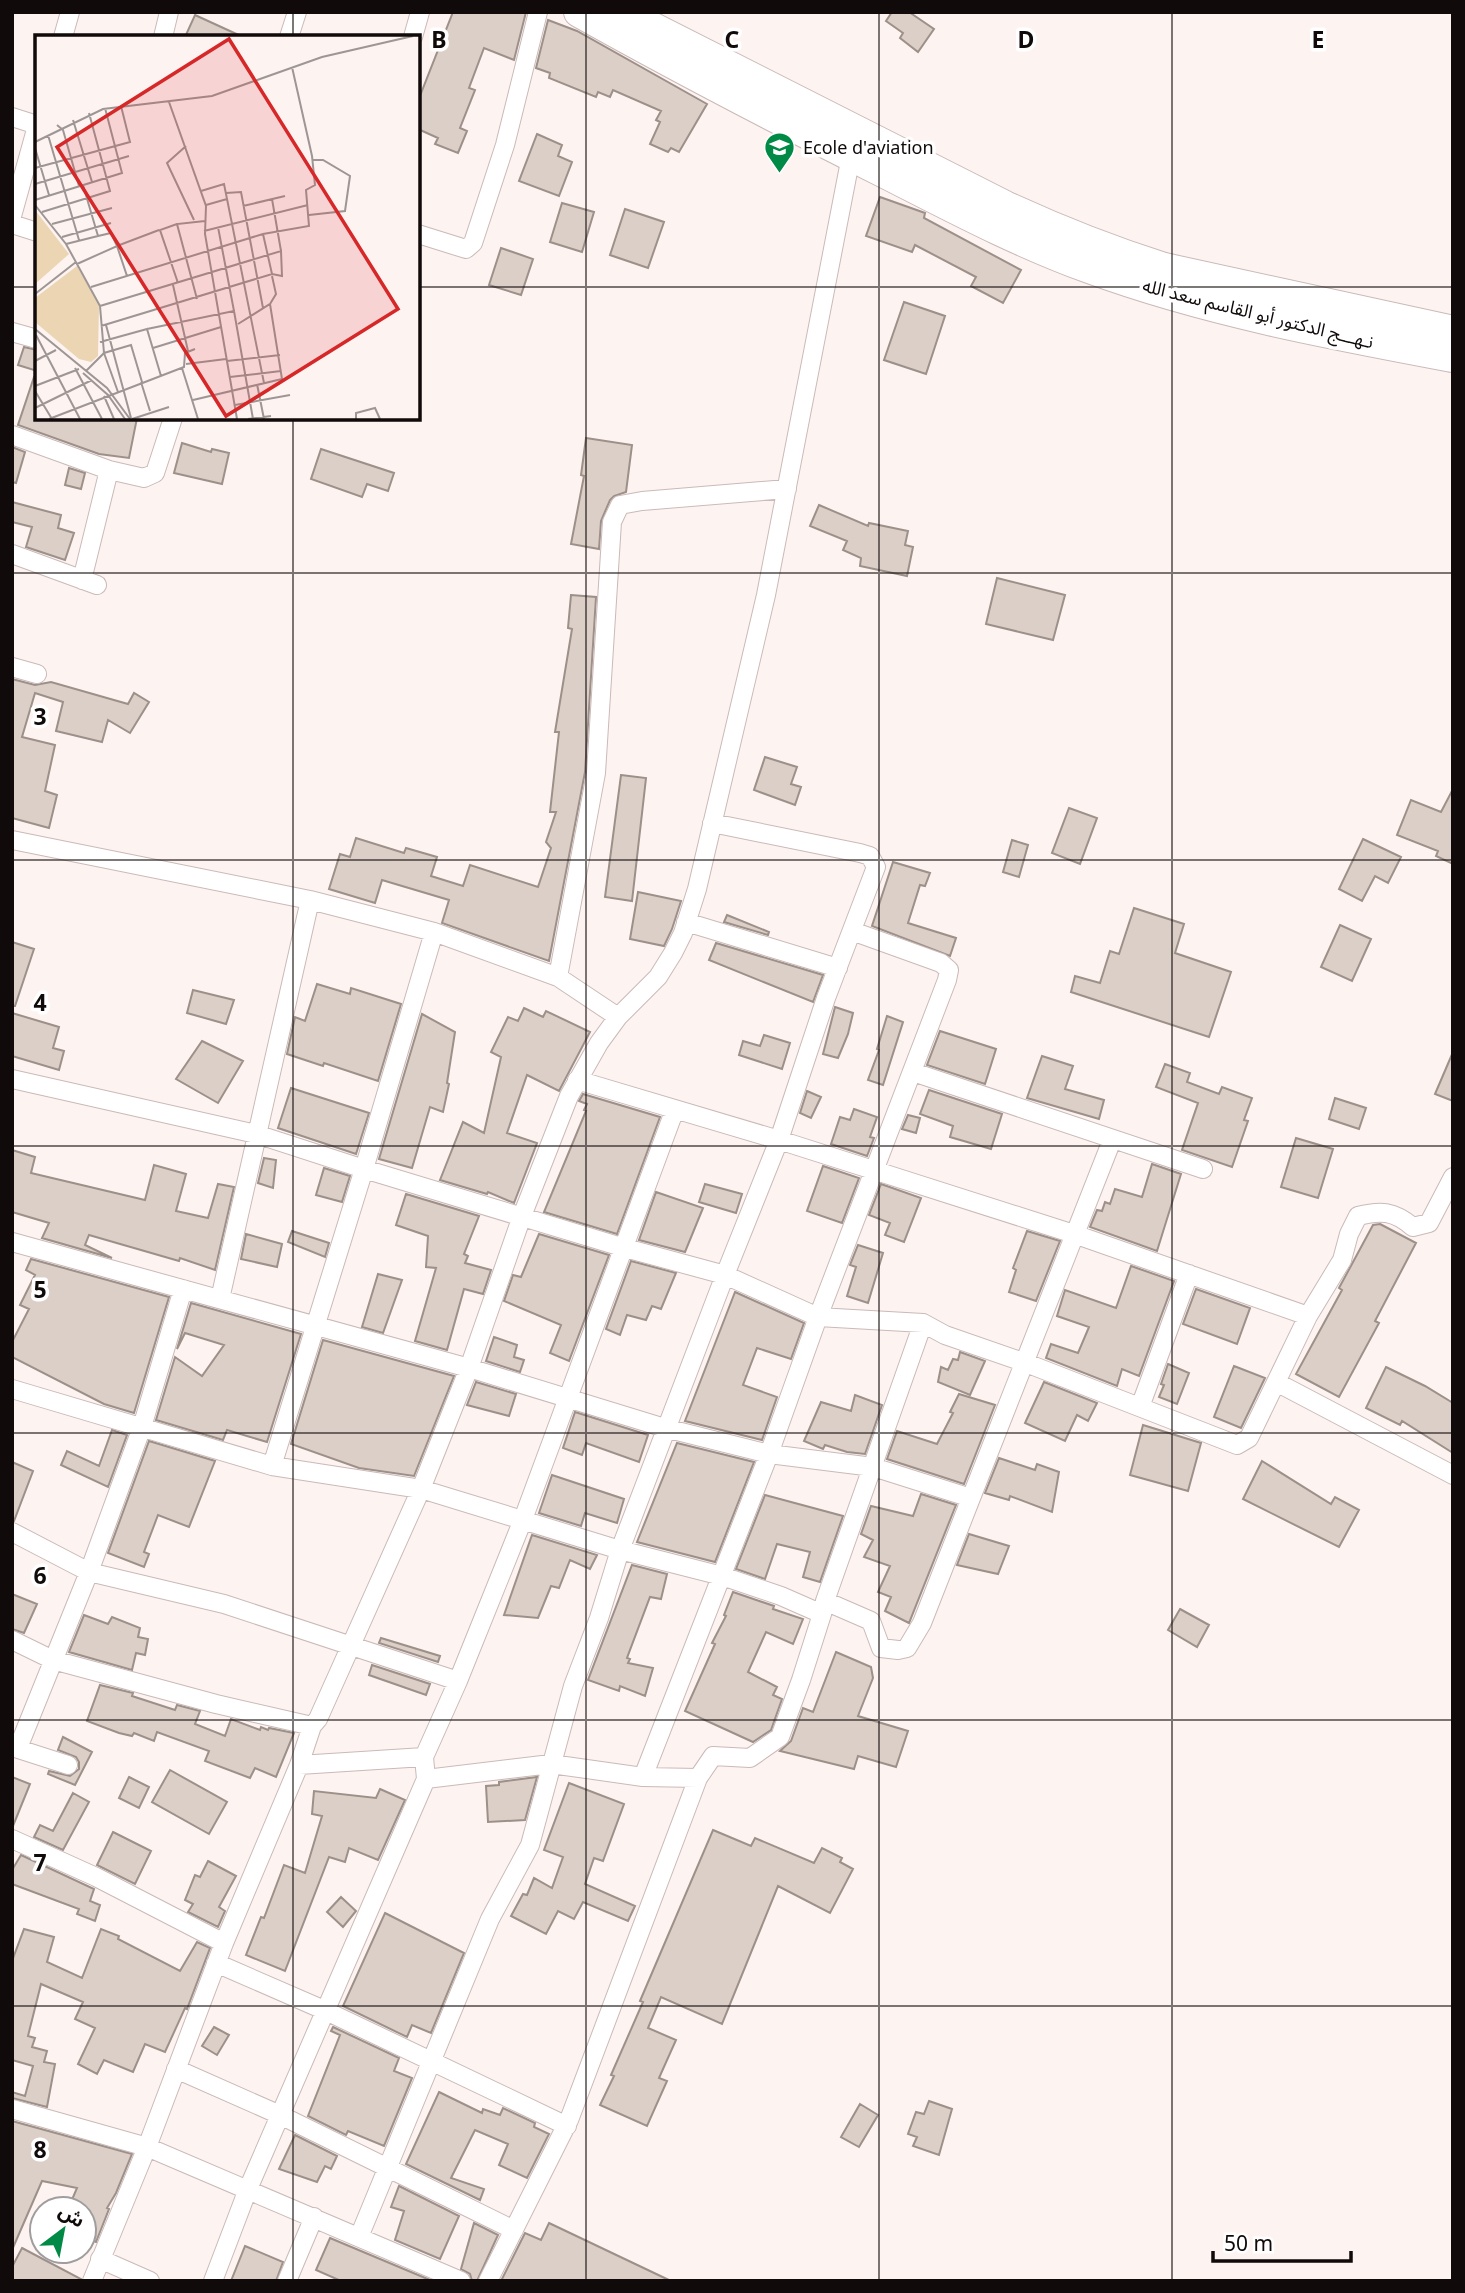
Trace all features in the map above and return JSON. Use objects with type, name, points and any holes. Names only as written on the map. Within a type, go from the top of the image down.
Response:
[{"type":"main road","name":"نـهـــج الدكتور أبو القاسم سعد الله","points":[[579,12],[851,156],[1036,247],[1139,285],[1192,301],[1453,358]]},
{"type":"main road","name":"نـهـــج الدكتور أبو القاسم سعد الله","points":[[622,12],[1005,206],[1111,250],[1164,268],[1453,331]]},
{"type":"street","points":[[63,35],[70,12]]},
{"type":"street","points":[[163,35],[169,12]]},
{"type":"street","points":[[290,35],[297,12]]},
{"type":"street","points":[[414,35],[420,12]]},
{"type":"street","points":[[420,235],[466,249],[473,243],[505,145],[538,12]]},
{"type":"street","points":[[12,117],[35,125]]},
{"type":"street","points":[[12,216],[35,133]]},
{"type":"street","points":[[92,2281],[147,2147],[224,1943],[299,1765],[312,1726],[318,1719],[421,1489],[469,1368],[522,1216],[577,1080],[618,1017],[658,977],[673,953],[686,922],[697,890],[766,595],[851,156]]},
{"type":"street","points":[[12,224],[35,231]]},
{"type":"street","points":[[12,332],[35,338]]},
{"type":"street","points":[[12,435],[109,470],[145,478],[152,476],[160,462],[172,420]]},
{"type":"street","points":[[12,554],[89,582],[109,470]]},
{"type":"street","points":[[558,976],[596,773],[612,522],[620,505],[787,489]]},
{"type":"street","points":[[12,667],[37,674]]},
{"type":"street","points":[[359,2237],[490,1919],[530,1845],[573,1686],[599,1618],[620,1550],[779,1140],[876,867],[870,856],[712,823]]},
{"type":"street","points":[[12,839],[310,900],[434,932],[558,976],[618,1017]]},
{"type":"street","points":[[220,1299],[310,900]]},
{"type":"street","points":[[686,922],[838,968]]},
{"type":"street","points":[[643,1777],[769,1454],[818,1317],[947,980],[949,970],[941,963],[852,931]]},
{"type":"street","points":[[272,1466],[434,932]]},
{"type":"street","points":[[912,1072],[1203,1169]]},
{"type":"street","points":[[12,1079],[256,1134],[625,1248],[725,1275],[818,1317],[923,1323],[944,1335],[1026,1363],[1237,1445],[1249,1438],[1308,1316],[1342,1260],[1349,1234],[1358,1216],[1377,1211],[1401,1217],[1413,1227],[1422,1226],[1429,1223],[1453,1177]]},
{"type":"street","points":[[577,1080],[779,1140],[1074,1234],[1308,1316]]},
{"type":"street","points":[[214,2281],[248,2189],[426,1779],[424,1757],[458,1681],[522,1522],[675,1109]]},
{"type":"street","points":[[12,1389],[272,1466],[421,1489],[522,1522],[722,1576],[871,1621],[881,1648],[907,1648],[922,1623],[1112,1140]]},
{"type":"street","points":[[12,1242],[469,1368],[666,1428],[769,1454],[873,1467],[971,1498]]},
{"type":"street","points":[[1140,1407],[1189,1275]]},
{"type":"street","points":[[68,1765],[15,1747],[89,1572],[142,1427],[183,1289]]},
{"type":"street","points":[[488,2281],[567,2126],[698,1778],[713,1756],[750,1758],[779,1737],[923,1323]]},
{"type":"street","points":[[1276,1382],[1453,1475]]},
{"type":"street","points":[[12,1532],[89,1572],[224,1604],[458,1681]]},
{"type":"street","points":[[12,1640],[53,1660],[216,1704],[312,1726]]},
{"type":"street","points":[[299,1765],[424,1757]]},
{"type":"street","points":[[426,1779],[551,1764],[643,1777],[698,1778]]},
{"type":"street","points":[[12,1839],[96,1877],[224,1943]]},
{"type":"street","points":[[216,1963],[324,2010],[567,2126]]},
{"type":"street","points":[[176,2070],[280,2115],[514,2230]]},
{"type":"street","points":[[12,2109],[147,2147],[359,2237],[431,2275],[461,2281]]},
{"type":"street","points":[[287,2281],[314,2217]]},
{"type":"street","points":[[100,2259],[150,2281]]},
{"type":"building","points":[[453,12],[526,12],[514,60],[484,48],[469,88],[475,90],[460,128],[467,131],[458,153],[435,144],[438,138],[420,130],[420,96]]},
{"type":"building","points":[[892,12],[909,12],[934,29],[918,52],[900,38],[903,33],[886,21]]},
{"type":"building","points":[[195,15],[239,35],[186,35]]},
{"type":"building","points":[[548,20],[577,31],[707,104],[679,152],[671,148],[668,152],[650,144],[660,122],[656,120],[661,111],[613,90],[610,97],[598,92],[596,97],[549,78],[550,73],[536,68]]},
{"type":"building","points":[[537,134],[562,145],[558,156],[572,162],[559,196],[519,181]]},
{"type":"building","points":[[880,197],[925,213],[924,218],[1021,270],[1003,303],[971,286],[976,277],[915,245],[912,252],[866,236]]},
{"type":"building","points":[[562,203],[594,212],[582,252],[550,242]]},
{"type":"building","points":[[625,209],[664,222],[648,268],[610,255]]},
{"type":"building","points":[[501,248],[533,259],[521,295],[489,285]]},
{"type":"building","points":[[904,302],[945,316],[926,374],[884,360]]},
{"type":"building","points":[[24,347],[35,350],[35,370],[18,365]]},
{"type":"building","points":[[34,377],[35,420],[137,420],[129,458],[99,454],[18,425]]},
{"type":"building","points":[[586,438],[632,445],[626,492],[610,500],[601,521],[599,549],[571,544],[584,476],[581,475]]},
{"type":"building","points":[[182,443],[211,452],[212,449],[229,453],[222,484],[174,473]]},
{"type":"building","points":[[12,447],[25,452],[16,483],[12,482]]},
{"type":"building","points":[[321,449],[394,473],[388,491],[367,484],[362,497],[311,479]]},
{"type":"building","points":[[69,468],[85,473],[81,489],[65,485]]},
{"type":"building","points":[[12,502],[61,515],[58,528],[74,533],[65,560],[26,547],[32,527],[12,522]]},
{"type":"building","points":[[819,505],[868,526],[869,523],[908,531],[905,545],[913,547],[907,576],[860,566],[861,558],[843,550],[847,541],[810,526]]},
{"type":"building","points":[[997,578],[1065,595],[1053,640],[986,624]]},
{"type":"building","points":[[571,595],[596,597],[585,772],[549,961],[442,923],[449,900],[382,880],[375,903],[329,889],[340,854],[350,857],[356,838],[404,853],[406,848],[437,857],[431,876],[463,886],[470,865],[538,887],[551,848],[546,842],[556,812],[550,812],[559,732],[555,732],[572,629],[568,628]]},
{"type":"building","points":[[12,679],[35,685],[51,682],[128,704],[134,693],[149,702],[130,733],[108,720],[102,742],[56,731],[63,702],[35,693],[22,737],[55,745],[45,791],[57,795],[49,828],[12,818]]},
{"type":"building","points":[[765,757],[797,767],[791,784],[801,787],[795,805],[754,790]]},
{"type":"building","points":[[621,775],[646,778],[632,901],[605,897]]},
{"type":"building","points":[[1453,789],[1453,864],[1436,856],[1438,851],[1397,835],[1411,800],[1441,812]]},
{"type":"building","points":[[1069,808],[1097,818],[1080,864],[1052,853]]},
{"type":"building","points":[[1363,839],[1401,857],[1388,883],[1375,876],[1362,901],[1339,889]]},
{"type":"building","points":[[1012,840],[1028,845],[1019,877],[1003,872]]},
{"type":"building","points":[[893,862],[930,873],[925,886],[920,885],[908,923],[956,938],[950,956],[872,926]]},
{"type":"building","points":[[638,892],[681,901],[664,946],[630,939]]},
{"type":"building","points":[[1134,908],[1184,924],[1175,953],[1231,972],[1209,1037],[1071,992],[1075,976],[1100,983],[1110,951],[1119,954]]},
{"type":"building","points":[[727,915],[769,932],[768,935],[724,922]]},
{"type":"building","points":[[1340,925],[1371,939],[1352,981],[1321,967]]},
{"type":"building","points":[[12,942],[34,949],[15,1006],[12,1006]]},
{"type":"building","points":[[716,943],[823,975],[813,1002],[709,960]]},
{"type":"building","points":[[317,984],[350,994],[351,988],[401,1004],[378,1081],[287,1054],[295,1017],[305,1021]]},
{"type":"building","points":[[193,990],[234,1000],[226,1024],[187,1013]]},
{"type":"building","points":[[835,1007],[853,1013],[838,1058],[823,1054]]},
{"type":"building","points":[[524,1008],[543,1017],[546,1011],[590,1032],[559,1091],[527,1075],[507,1133],[537,1143],[514,1203],[488,1192],[487,1194],[440,1180],[463,1122],[484,1133],[501,1057],[491,1052],[508,1017],[518,1021]]},
{"type":"building","points":[[12,1013],[59,1027],[53,1048],[64,1051],[59,1070],[12,1056]]},
{"type":"building","points":[[422,1014],[455,1032],[443,1112],[430,1107],[412,1168],[379,1159]]},
{"type":"building","points":[[887,1016],[903,1022],[883,1085],[868,1080]]},
{"type":"building","points":[[940,1031],[996,1049],[985,1084],[927,1065]]},
{"type":"building","points":[[764,1035],[790,1043],[782,1069],[739,1055],[743,1041],[760,1046]]},
{"type":"building","points":[[202,1041],[243,1061],[218,1103],[176,1079]]},
{"type":"building","points":[[1453,1052],[1453,1101],[1435,1094]]},
{"type":"building","points":[[1042,1056],[1073,1066],[1065,1089],[1104,1100],[1099,1119],[1027,1098]]},
{"type":"building","points":[[1165,1064],[1190,1073],[1187,1082],[1219,1094],[1222,1087],[1252,1098],[1244,1120],[1248,1121],[1232,1167],[1182,1150],[1198,1103],[1156,1087]]},
{"type":"building","points":[[291,1088],[369,1113],[356,1154],[278,1128]]},
{"type":"building","points":[[929,1090],[1002,1114],[991,1149],[950,1137],[953,1126],[920,1114]]},
{"type":"building","points":[[807,1091],[821,1097],[811,1118],[800,1113]]},
{"type":"building","points":[[583,1094],[660,1117],[617,1234],[544,1212],[586,1111],[584,1110],[587,1104],[579,1101]]},
{"type":"building","points":[[1335,1098],[1366,1108],[1359,1129],[1329,1119]]},
{"type":"building","points":[[854,1109],[877,1117],[870,1137],[874,1138],[867,1156],[831,1144],[840,1117],[850,1120]]},
{"type":"building","points":[[908,1115],[920,1118],[916,1133],[902,1129]]},
{"type":"building","points":[[1296,1138],[1333,1149],[1318,1198],[1281,1187]]},
{"type":"building","points":[[12,1150],[35,1157],[31,1173],[145,1200],[154,1165],[186,1174],[176,1211],[208,1218],[218,1184],[234,1187],[215,1270],[180,1258],[179,1261],[89,1235],[85,1245],[112,1258],[42,1238],[49,1223],[12,1212]]},
{"type":"building","points":[[264,1158],[276,1160],[273,1188],[258,1183]]},
{"type":"building","points":[[1152,1164],[1181,1174],[1157,1251],[1090,1227],[1097,1210],[1102,1211],[1105,1202],[1110,1204],[1115,1189],[1142,1197]]},
{"type":"building","points":[[823,1166],[859,1178],[842,1223],[807,1211]]},
{"type":"building","points":[[324,1168],[350,1176],[342,1202],[316,1195]]},
{"type":"building","points":[[705,1184],[742,1194],[736,1213],[699,1202]]},
{"type":"building","points":[[881,1184],[921,1198],[904,1242],[885,1235],[890,1223],[869,1215]]},
{"type":"building","points":[[656,1192],[703,1208],[685,1252],[639,1240]]},
{"type":"building","points":[[406,1194],[479,1216],[464,1254],[468,1256],[465,1263],[491,1270],[483,1294],[464,1289],[447,1350],[415,1341],[436,1268],[426,1267],[428,1236],[396,1225]]},
{"type":"building","points":[[1380,1224],[1416,1243],[1375,1321],[1379,1323],[1339,1397],[1296,1374],[1342,1290],[1339,1288],[1373,1225]]},
{"type":"building","points":[[292,1231],[329,1243],[325,1257],[288,1242]]},
{"type":"building","points":[[1027,1231],[1060,1241],[1036,1301],[1009,1292],[1016,1270],[1013,1268]]},
{"type":"building","points":[[246,1234],[282,1244],[277,1267],[241,1259]]},
{"type":"building","points":[[539,1234],[609,1255],[569,1361],[550,1353],[561,1325],[504,1301],[513,1275],[521,1277]]},
{"type":"building","points":[[858,1245],[883,1253],[868,1303],[847,1296],[856,1267],[850,1265]]},
{"type":"building","points":[[31,1259],[169,1297],[134,1413],[104,1404],[12,1357],[12,1342],[29,1309],[20,1305],[35,1275],[26,1270]]},
{"type":"building","points":[[631,1261],[676,1273],[661,1309],[652,1306],[646,1320],[627,1315],[620,1335],[606,1329]]},
{"type":"building","points":[[1131,1266],[1174,1281],[1139,1376],[1122,1369],[1117,1386],[1046,1358],[1051,1344],[1078,1353],[1089,1327],[1057,1316],[1065,1290],[1116,1308]]},
{"type":"building","points":[[378,1274],[402,1280],[383,1333],[362,1327]]},
{"type":"building","points":[[1196,1289],[1250,1308],[1237,1344],[1183,1324]]},
{"type":"building","points":[[735,1292],[804,1323],[791,1359],[757,1348],[743,1385],[777,1397],[762,1440],[685,1421]]},
{"type":"building","points":[[191,1303],[301,1334],[267,1442],[227,1430],[223,1440],[156,1420],[175,1357],[202,1376],[224,1345],[185,1333],[177,1349]]},
{"type":"building","points":[[494,1337],[517,1345],[514,1357],[524,1360],[520,1372],[486,1361]]},
{"type":"building","points":[[323,1340],[454,1376],[414,1476],[359,1468],[291,1444]]},
{"type":"building","points":[[960,1352],[985,1361],[970,1395],[938,1382],[941,1367],[948,1370],[953,1359],[958,1360]]},
{"type":"building","points":[[1168,1364],[1189,1373],[1177,1404],[1159,1397]]},
{"type":"building","points":[[1234,1366],[1265,1378],[1241,1428],[1214,1417]]},
{"type":"building","points":[[1386,1367],[1453,1403],[1453,1453],[1402,1421],[1400,1425],[1366,1408]]},
{"type":"building","points":[[476,1382],[516,1394],[509,1416],[467,1405]]},
{"type":"building","points":[[1044,1382],[1097,1403],[1088,1421],[1077,1415],[1065,1441],[1025,1423]]},
{"type":"building","points":[[959,1394],[995,1405],[964,1484],[887,1459],[897,1431],[937,1444],[953,1413],[950,1412]]},
{"type":"building","points":[[855,1395],[882,1405],[865,1454],[825,1445],[823,1449],[804,1441],[821,1402],[851,1411]]},
{"type":"building","points":[[575,1412],[648,1435],[639,1462],[586,1443],[582,1455],[563,1448]]},
{"type":"building","points":[[1143,1425],[1201,1443],[1188,1491],[1130,1475]]},
{"type":"building","points":[[112,1430],[127,1435],[108,1487],[61,1465],[67,1451],[99,1466]]},
{"type":"building","points":[[149,1441],[215,1461],[189,1527],[158,1515],[144,1552],[149,1554],[144,1567],[108,1553]]},
{"type":"building","points":[[677,1443],[754,1462],[715,1562],[637,1542]]},
{"type":"building","points":[[999,1458],[1035,1470],[1037,1464],[1059,1472],[1052,1512],[1010,1496],[1009,1500],[985,1493]]},
{"type":"building","points":[[1262,1461],[1331,1504],[1335,1497],[1359,1510],[1339,1547],[1243,1499]]},
{"type":"building","points":[[12,1462],[33,1471],[14,1521],[12,1521]]},
{"type":"building","points":[[552,1475],[624,1499],[617,1523],[585,1513],[581,1526],[539,1513]]},
{"type":"building","points":[[921,1494],[956,1505],[909,1623],[885,1611],[891,1597],[878,1592],[890,1566],[864,1557],[873,1540],[861,1534],[871,1506],[913,1516]]},
{"type":"building","points":[[765,1495],[843,1516],[820,1582],[803,1577],[810,1552],[777,1544],[765,1579],[736,1569]]},
{"type":"building","points":[[969,1534],[1009,1546],[998,1574],[957,1565]]},
{"type":"building","points":[[532,1535],[597,1555],[590,1569],[570,1560],[559,1588],[551,1586],[538,1618],[504,1615]]},
{"type":"building","points":[[632,1565],[667,1574],[661,1599],[650,1597],[627,1658],[630,1659],[628,1663],[653,1668],[645,1696],[620,1686],[619,1691],[588,1680]]},
{"type":"building","points":[[733,1592],[803,1619],[793,1644],[766,1632],[748,1672],[777,1687],[773,1695],[782,1699],[771,1730],[753,1742],[685,1711],[715,1644],[712,1643],[726,1616],[724,1615]]},
{"type":"building","points":[[12,1594],[37,1604],[24,1633],[12,1629]]},
{"type":"building","points":[[1180,1609],[1209,1625],[1197,1647],[1168,1630]]},
{"type":"building","points":[[84,1615],[108,1624],[112,1617],[140,1628],[138,1637],[148,1639],[145,1655],[136,1653],[132,1670],[69,1652]]},
{"type":"building","points":[[381,1638],[440,1656],[438,1662],[379,1643]]},
{"type":"building","points":[[836,1652],[871,1667],[873,1678],[858,1716],[908,1731],[896,1767],[858,1756],[854,1769],[780,1751],[791,1741],[803,1708],[813,1712]]},
{"type":"building","points":[[372,1665],[430,1684],[426,1695],[369,1675]]},
{"type":"building","points":[[100,1685],[133,1693],[132,1696],[175,1710],[177,1705],[200,1711],[195,1724],[225,1736],[231,1719],[260,1730],[261,1727],[294,1733],[276,1777],[255,1768],[250,1778],[205,1761],[209,1751],[157,1732],[154,1741],[134,1733],[132,1736],[119,1733],[87,1721]]},
{"type":"building","points":[[63,1737],[92,1752],[75,1785],[48,1774],[49,1771],[70,1776],[79,1769],[76,1757],[58,1750]]},
{"type":"building","points":[[170,1770],[227,1802],[209,1834],[152,1802]]},
{"type":"building","points":[[12,1777],[30,1784],[13,1826],[12,1826]]},
{"type":"building","points":[[129,1777],[149,1787],[139,1808],[119,1798]]},
{"type":"building","points":[[537,1777],[525,1820],[488,1822],[486,1786]]},
{"type":"building","points":[[569,1783],[624,1804],[603,1861],[594,1858],[585,1884],[635,1906],[628,1921],[583,1902],[574,1919],[558,1911],[546,1934],[511,1916],[523,1894],[527,1895],[534,1878],[552,1888],[563,1857],[544,1850]]},
{"type":"building","points":[[380,1789],[405,1800],[378,1860],[349,1848],[345,1862],[329,1857],[285,1971],[246,1955],[261,1917],[264,1918],[284,1865],[305,1873],[322,1816],[312,1814],[314,1791],[376,1798]]},
{"type":"building","points":[[73,1793],[89,1802],[63,1850],[34,1837],[40,1825],[53,1831]]},
{"type":"building","points":[[713,1830],[751,1846],[755,1838],[814,1863],[822,1848],[842,1858],[840,1862],[853,1869],[830,1913],[778,1886],[722,2024],[661,1997],[648,2028],[676,2040],[659,2078],[667,2081],[647,2126],[600,2105],[643,2002],[640,2001]]},
{"type":"building","points":[[113,1832],[151,1851],[135,1884],[97,1865]]},
{"type":"building","points":[[21,1855],[94,1889],[90,1901],[100,1905],[95,1921],[77,1914],[79,1909],[12,1884],[12,1870]]},
{"type":"building","points":[[208,1861],[236,1876],[219,1907],[225,1911],[218,1927],[188,1912],[193,1904],[185,1900],[195,1875],[200,1877]]},
{"type":"building","points":[[341,1897],[356,1911],[343,1927],[327,1912]]},
{"type":"building","points":[[385,1913],[464,1953],[431,2033],[412,2025],[407,2037],[343,2006]]},
{"type":"building","points":[[24,1929],[54,1937],[47,1962],[82,1978],[101,1929],[119,1936],[118,1939],[180,1971],[197,1942],[210,1948],[187,2009],[185,2008],[165,2052],[145,2044],[133,2072],[104,2060],[97,2074],[78,2064],[95,2028],[75,2019],[83,2002],[41,1984],[28,2036],[35,2038],[32,2047],[47,2051],[44,2062],[55,2064],[47,2107],[12,2098],[12,2092],[25,2096],[33,2066],[12,2060],[12,1961]]},
{"type":"building","points":[[214,2027],[229,2035],[217,2055],[202,2046]]},
{"type":"building","points":[[333,2027],[399,2058],[394,2071],[412,2078],[384,2146],[348,2131],[346,2135],[308,2116],[340,2035],[331,2031]]},
{"type":"building","points":[[439,2092],[482,2113],[483,2109],[500,2115],[503,2108],[535,2123],[534,2127],[549,2134],[527,2178],[499,2165],[508,2144],[475,2130],[451,2178],[484,2189],[480,2200],[406,2164]]},
{"type":"building","points":[[929,2101],[952,2109],[939,2155],[913,2146],[917,2137],[908,2134],[916,2112],[924,2114]]},
{"type":"building","points":[[860,2104],[878,2115],[859,2147],[841,2137]]},
{"type":"building","points":[[12,2121],[132,2154],[107,2208],[109,2209],[98,2237],[98,2195],[74,2195],[77,2188],[42,2181],[36,2195],[28,2195],[28,2213],[12,2250]]},
{"type":"building","points":[[295,2135],[337,2156],[331,2169],[325,2166],[317,2182],[279,2169]]},
{"type":"building","points":[[399,2186],[459,2216],[440,2259],[395,2240],[404,2211],[391,2207]]},
{"type":"building","points":[[474,2223],[498,2235],[477,2281],[472,2281],[470,2274],[461,2269]]},
{"type":"building","points":[[549,2223],[671,2281],[501,2281],[525,2233],[541,2240]]},
{"type":"building","points":[[330,2238],[430,2281],[341,2281],[316,2270]]},
{"type":"building","points":[[245,2246],[283,2262],[276,2281],[231,2281]]},
{"type":"building","points":[[22,2248],[28,2251],[28,2265],[54,2265],[81,2281],[12,2281],[12,2267]]},
{"type":"place","name":"Ecole d'aviation","points":[[780,175]]}]
